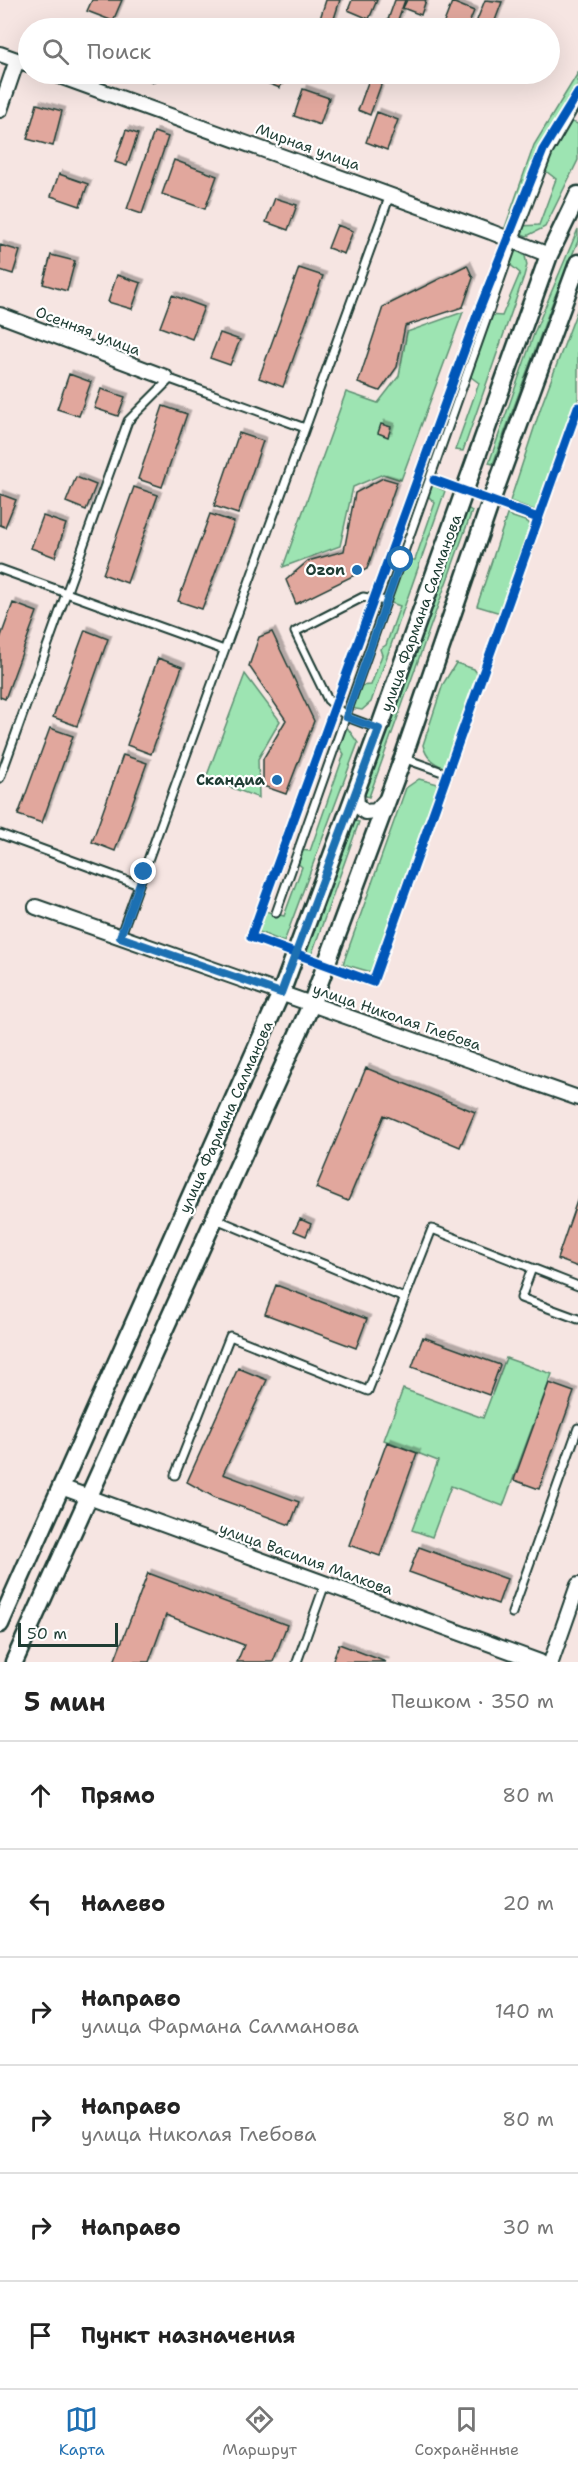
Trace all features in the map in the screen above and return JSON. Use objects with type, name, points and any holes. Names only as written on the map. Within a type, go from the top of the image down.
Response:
[{"type":"street","points":[[0,54],[18,60]]},
{"type":"street","points":[[0,110],[18,72]]},
{"type":"street","name":"Мирная улица","points":[[82,84],[549,255]]},
{"type":"street","name":"улица Фармана Салманова","points":[[0,1624],[281,993],[379,729],[549,255],[578,195]]},
{"type":"street","name":"улица Фармана Салманова","points":[[14,1662],[311,1005],[402,758],[491,501],[578,263]]},
{"type":"street","name":"Осенняя улица","points":[[0,315],[167,378]]},
{"type":"street","points":[[356,791],[357,805],[365,812],[376,811],[385,801]]},
{"type":"street","name":"улица Николая Глебова","points":[[36,907],[578,1098]]},
{"type":"street","name":"улица Василия Малкова","points":[[62,1487],[540,1662]]},
{"type":"street","points":[[551,1662],[578,1585]]},
{"type":"lane","points":[[276,913],[514,241],[548,153],[578,101]]},
{"type":"lane","points":[[120,937],[390,195]]},
{"type":"lane","points":[[0,778],[128,421],[167,378],[305,428]]},
{"type":"lane","points":[[0,570],[224,650]]},
{"type":"lane","points":[[379,729],[346,717],[328,700],[295,632],[363,597],[386,601]]},
{"type":"lane","points":[[402,758],[448,774]]},
{"type":"lane","points":[[0,834],[139,885]]},
{"type":"lane","points":[[216,1219],[404,1298]]},
{"type":"lane","points":[[175,1475],[230,1336],[368,1391],[432,1229],[578,1286]]},
{"type":"lane","points":[[532,1268],[521,1298],[578,1319]]},
{"type":"lane","points":[[512,1612],[578,1428]]},
{"type":"lane","points":[[297,1662],[326,1584]]},
{"type":"green space","points":[[578,73],[578,85],[539,148],[509,239],[502,236],[534,145]]},
{"type":"green space","points":[[566,120],[578,124],[578,160],[545,227],[527,236],[517,232],[520,226],[539,225],[556,179],[542,168]]},
{"type":"green space","points":[[578,229],[578,241],[553,301],[493,464],[489,463],[535,331]]},
{"type":"green space","points":[[512,247],[525,256],[527,265],[524,276],[463,451],[455,450],[479,383],[467,374],[488,315],[502,316],[520,273],[507,262]]},
{"type":"green space","points":[[578,308],[578,400],[538,508],[534,510],[510,501],[542,404]]},
{"type":"green space","points":[[463,312],[401,480],[383,474],[353,487],[340,546],[283,567],[346,392],[378,403],[399,376],[407,332]]},
{"type":"green space","points":[[428,483],[445,491],[371,702],[362,710],[350,708],[357,686],[371,685],[382,655],[380,649],[386,645],[400,606],[386,601],[401,560],[415,560],[435,503],[425,493]]},
{"type":"green space","points":[[466,507],[472,511],[369,797],[363,795]]},
{"type":"green space","points":[[507,515],[528,522],[532,529],[503,611],[497,612],[477,606]]},
{"type":"green space","points":[[456,663],[474,669],[479,676],[445,768],[431,760],[423,745],[443,684]]},
{"type":"green space","points":[[245,674],[280,721],[258,759],[259,798],[206,778]]},
{"type":"green space","points":[[344,723],[358,743],[284,942],[254,930],[265,911],[284,916],[302,867],[294,860],[298,850],[310,851],[344,754],[337,743]]},
{"type":"green space","points":[[419,779],[438,784],[373,970],[371,972],[343,964],[406,788]]},
{"type":"green space","points":[[355,821],[359,822],[310,959],[304,956]]},
{"type":"green space","points":[[506,1358],[552,1374],[503,1506],[451,1486],[432,1537],[412,1530],[438,1461],[384,1440],[403,1389],[483,1418]]},
{"type":"building","points":[[92,0],[122,0],[114,18],[105,18],[87,11]]},
{"type":"building","points":[[326,0],[340,0],[334,18],[320,18]]},
{"type":"building","points":[[352,0],[377,0],[369,18],[348,10]]},
{"type":"building","points":[[395,0],[405,0],[399,18],[389,18]]},
{"type":"building","points":[[407,0],[426,0],[421,15],[403,8]]},
{"type":"building","points":[[485,0],[502,2],[496,18],[478,18]]},
{"type":"building","points":[[452,2],[474,11],[471,18],[446,18]]},
{"type":"building","points":[[270,84],[281,84],[280,88]]},
{"type":"building","points":[[367,84],[381,84],[370,115],[358,110]]},
{"type":"building","points":[[303,89],[329,98],[320,125],[294,116]]},
{"type":"building","points":[[37,104],[62,111],[53,146],[27,139]]},
{"type":"building","points":[[377,112],[398,120],[387,150],[366,142]]},
{"type":"building","points":[[126,130],[138,134],[127,166],[115,162]]},
{"type":"building","points":[[154,132],[168,137],[142,214],[127,209]]},
{"type":"building","points":[[174,160],[217,176],[205,209],[162,194]]},
{"type":"building","points":[[59,174],[88,184],[80,206],[51,196]]},
{"type":"building","points":[[275,198],[297,205],[288,230],[266,222]]},
{"type":"building","points":[[337,225],[353,231],[344,254],[328,248]]},
{"type":"building","points":[[0,245],[20,251],[13,274],[0,270]]},
{"type":"building","points":[[51,255],[75,261],[67,291],[43,284]]},
{"type":"building","points":[[467,265],[473,278],[463,307],[405,326],[397,367],[380,391],[358,383],[383,307]]},
{"type":"building","points":[[299,268],[323,276],[283,387],[259,378]]},
{"type":"building","points":[[117,275],[141,283],[132,309],[108,302]]},
{"type":"building","points":[[172,295],[204,307],[192,339],[160,327]]},
{"type":"building","points":[[220,333],[240,340],[230,365],[210,358]]},
{"type":"building","points":[[69,374],[91,382],[79,416],[57,409]]},
{"type":"building","points":[[101,389],[125,397],[118,416],[94,408]]},
{"type":"building","points":[[163,406],[187,414],[162,487],[138,479]]},
{"type":"building","points":[[381,424],[391,427],[388,437],[378,433]]},
{"type":"building","points":[[239,433],[263,441],[238,514],[214,506]]},
{"type":"building","points":[[76,477],[96,485],[86,510],[66,502]]},
{"type":"building","points":[[383,478],[397,482],[367,569],[296,604],[286,580],[308,561],[344,551],[355,493]]},
{"type":"building","points":[[134,487],[158,495],[127,583],[103,574]]},
{"type":"building","points":[[0,494],[16,500],[5,527],[0,525]]},
{"type":"building","points":[[210,514],[234,522],[202,609],[178,601]]},
{"type":"building","points":[[43,516],[66,524],[55,557],[31,548]]},
{"type":"building","points":[[13,603],[37,612],[5,699],[0,697],[0,639]]},
{"type":"building","points":[[85,630],[108,639],[77,726],[53,717]]},
{"type":"building","points":[[272,632],[314,721],[286,794],[263,786],[263,759],[286,720],[249,666],[259,637]]},
{"type":"building","points":[[158,658],[182,667],[151,754],[127,745]]},
{"type":"building","points":[[50,728],[73,736],[42,823],[18,815]]},
{"type":"building","points":[[123,755],[147,763],[115,851],[92,842]]},
{"type":"building","points":[[366,1068],[475,1112],[460,1147],[384,1115],[348,1201],[316,1188]]},
{"type":"building","points":[[578,1198],[578,1267],[557,1259]]},
{"type":"building","points":[[300,1219],[311,1224],[306,1236],[294,1231]]},
{"type":"building","points":[[276,1285],[367,1319],[356,1348],[265,1314]]},
{"type":"building","points":[[423,1337],[500,1365],[489,1395],[412,1367]]},
{"type":"building","points":[[238,1368],[267,1380],[223,1474],[299,1502],[290,1525],[214,1497],[187,1482]]},
{"type":"building","points":[[549,1383],[574,1392],[539,1489],[514,1480]]},
{"type":"building","points":[[387,1442],[417,1453],[380,1556],[349,1545]]},
{"type":"building","points":[[419,1547],[507,1579],[498,1604],[409,1572]]},
{"type":"building","points":[[148,1573],[287,1625],[273,1662],[237,1662],[244,1645],[166,1615],[149,1662],[114,1662]]},
{"type":"building","points":[[339,1644],[386,1662],[332,1662]]},
{"type":"cycle path","points":[[578,93],[543,150],[476,318],[251,937],[373,982],[578,407]]},
{"type":"cycle path","points":[[434,480],[538,518]]},
{"type":"place","name":"Ozon","points":[[357,570]]},
{"type":"place","name":"Скандиа","points":[[277,780]]},
{"type":"route","points":[[144,872],[120,937],[281,993],[379,729],[346,717],[401,560]]}]
